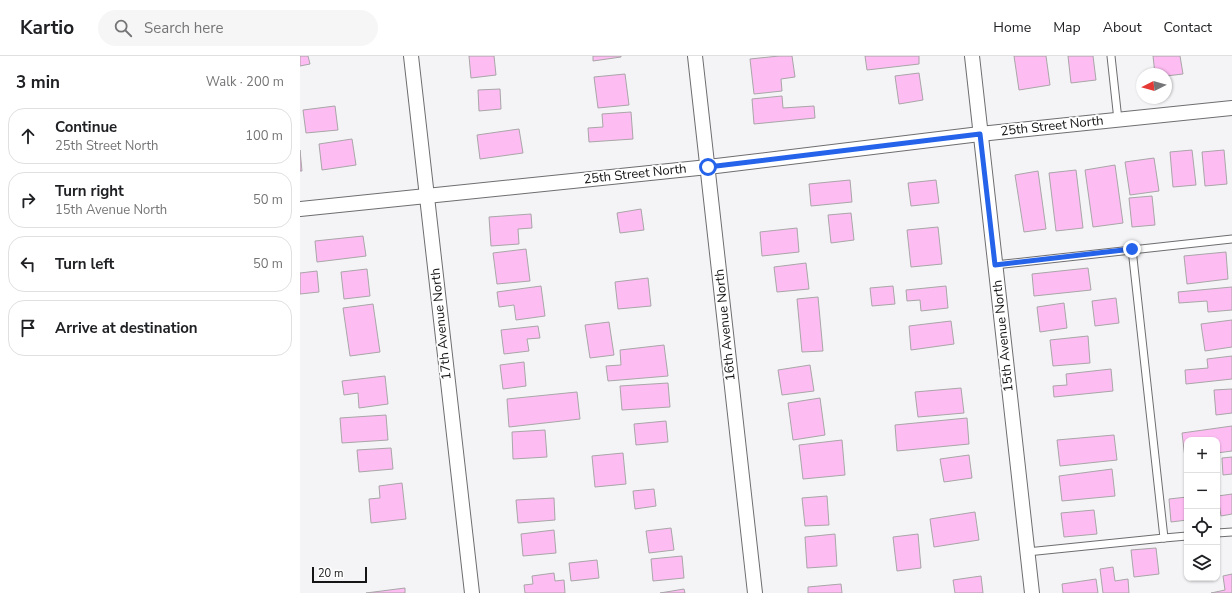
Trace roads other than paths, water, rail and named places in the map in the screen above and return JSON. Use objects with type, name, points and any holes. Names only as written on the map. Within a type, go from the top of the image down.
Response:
[{"type":"street","name":"17th Avenue North","points":[[411,56],[472,593]]},
{"type":"street","name":"16th Avenue North","points":[[695,56],[755,593]]},
{"type":"street","name":"15th Avenue North","points":[[972,56],[1032,593]]},
{"type":"street","name":"25th Street North","points":[[300,209],[708,167],[980,134],[1232,108]]},
{"type":"lane","points":[[1111,56],[1118,120]]},
{"type":"lane","points":[[995,265],[1232,239]]},
{"type":"lane","points":[[1132,249],[1164,538]]},
{"type":"lane","points":[[1220,533],[1232,532]]},
{"type":"lane","points":[[1027,552],[1184,536]]}]
